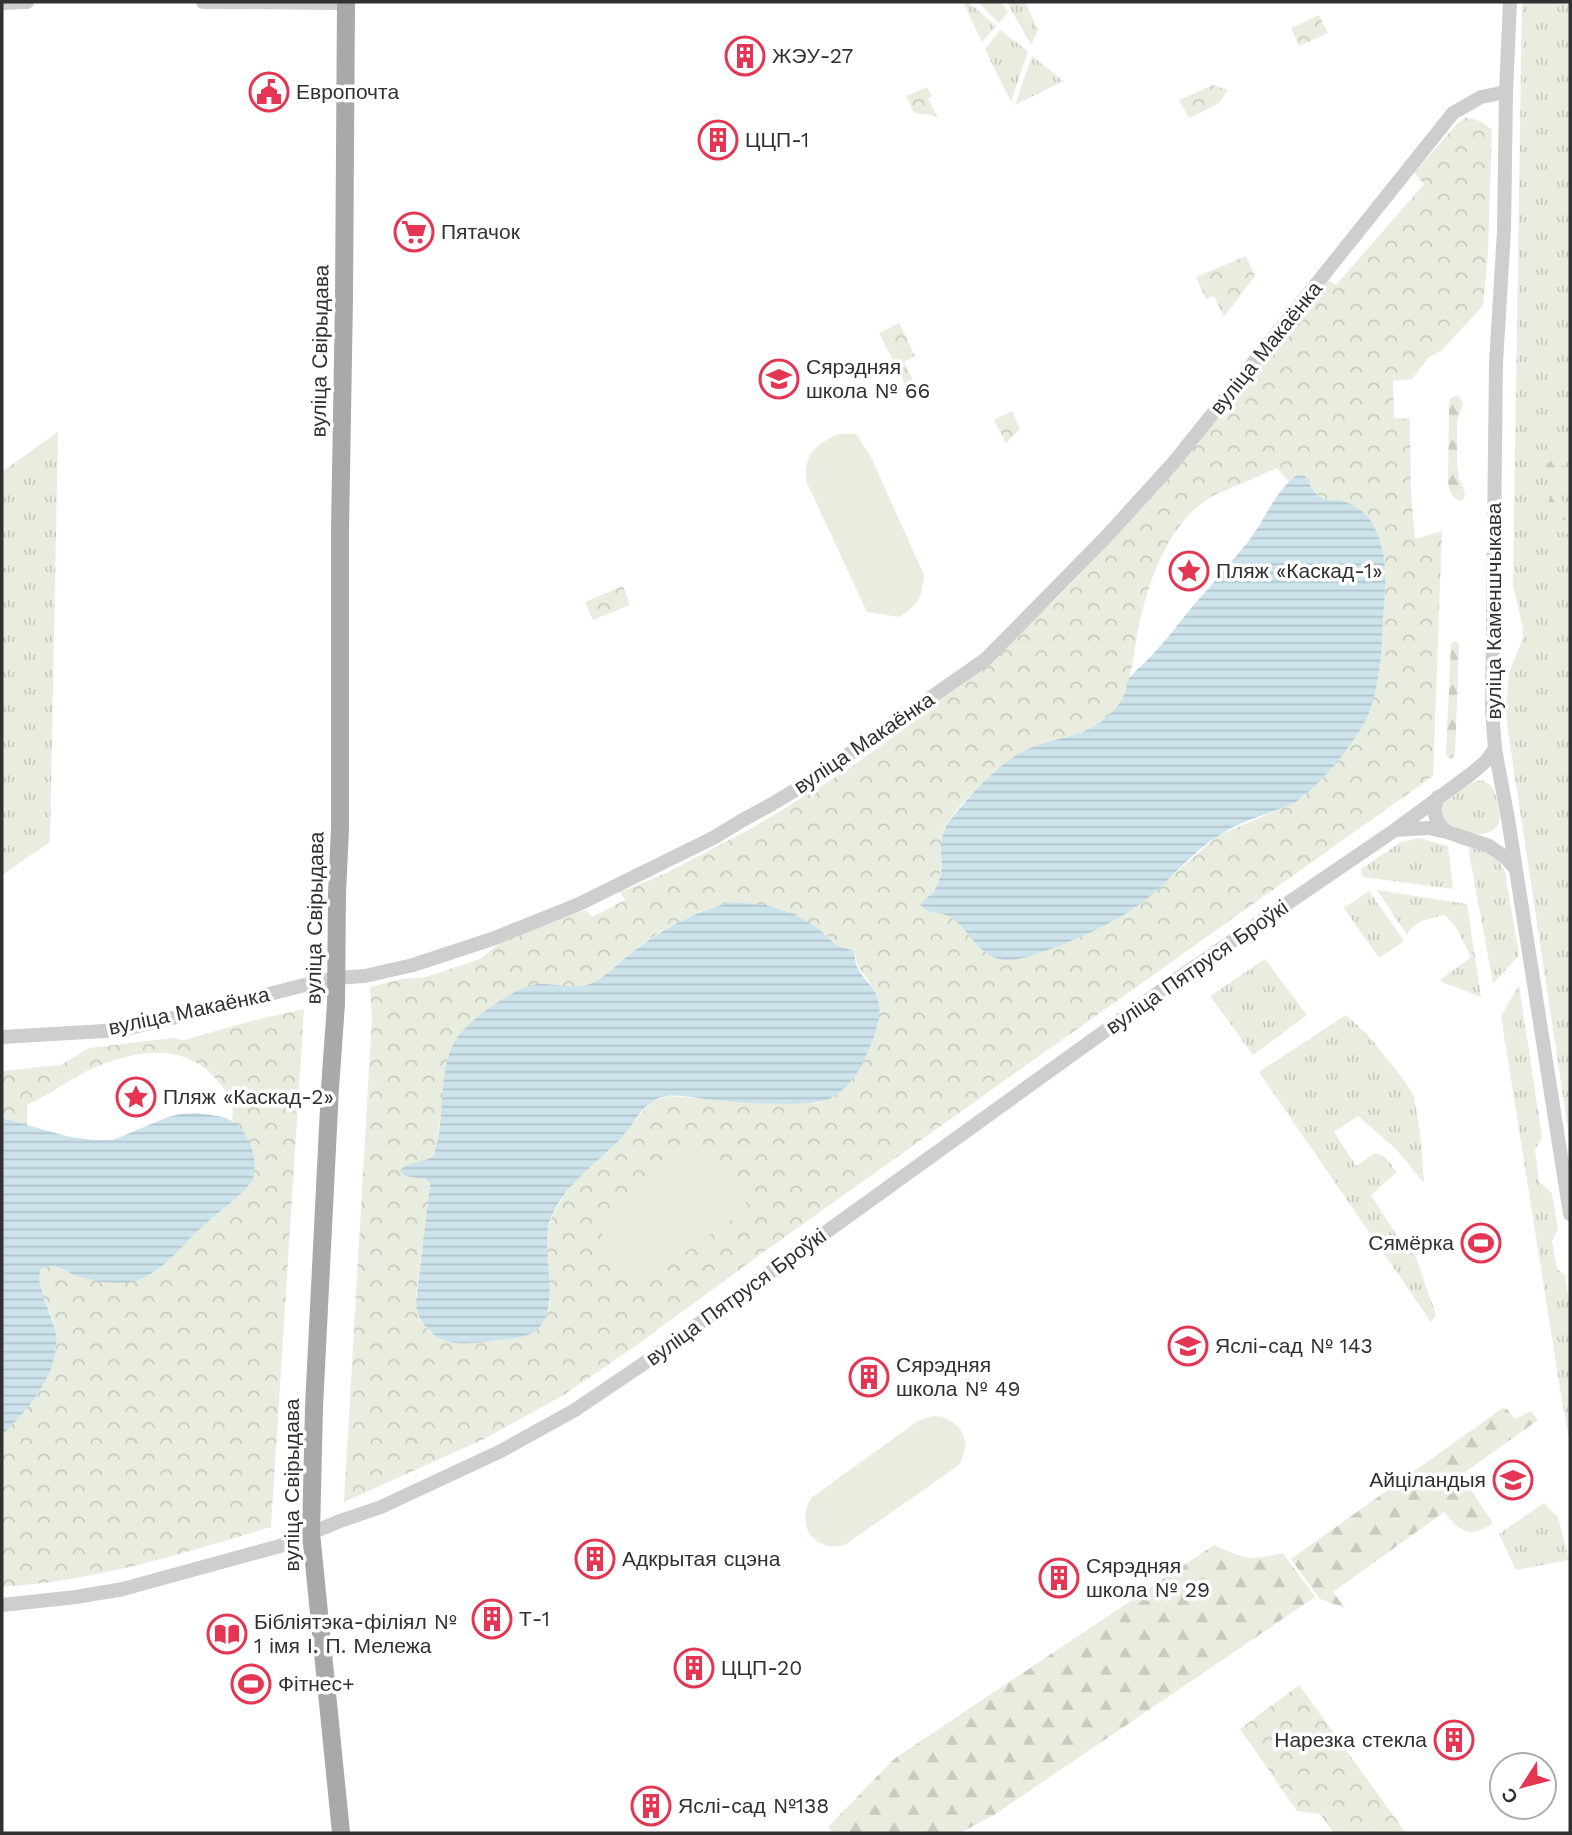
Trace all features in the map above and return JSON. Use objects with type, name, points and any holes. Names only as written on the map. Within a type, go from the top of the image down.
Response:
[{"type":"main road","name":"вуліца Свірыдава","points":[[341,1833],[311,1533],[314,1407],[336,1004],[340,828],[340,517],[346,3]]},
{"type":"street","points":[[2,3],[27,2]]},
{"type":"street","points":[[203,2],[346,3]]},
{"type":"street","name":"вуліца Каменшчыкава","points":[[1510,2],[1504,231],[1496,363],[1492,710],[1495,749],[1570,1214]]},
{"type":"street","name":"вуліца Макаёнка","points":[[2,1037],[121,1030],[335,978],[365,976],[413,965],[492,939],[577,905],[715,837],[812,780],[986,659],[1105,538],[1174,462],[1453,113],[1480,97],[1506,92]]},
{"type":"street","points":[[1447,832],[1439,825],[1434,814],[1438,797],[1471,774],[1495,749]]},
{"type":"street","points":[[1471,774],[1483,772],[1502,785]]},
{"type":"street","name":"вуліца Пятруся Броўкі","points":[[2,1605],[123,1589],[280,1546],[405,1496],[501,1451],[575,1410],[664,1349],[1187,972],[1395,830],[1438,797]]},
{"type":"street","points":[[1472,840],[1488,839],[1496,835],[1508,820]]},
{"type":"street","points":[[1395,830],[1429,828],[1472,840],[1489,846],[1516,869]]},
{"type":"green space","points":[[963,2],[968,2],[996,26],[982,42]]},
{"type":"green space","points":[[978,2],[1002,2],[1008,12],[999,23]]},
{"type":"green space","points":[[1007,2],[1025,2],[1038,30],[1031,45]]},
{"type":"green space","points":[[1522,2],[1570,2],[1570,1142],[1506,705],[1509,673],[1523,638],[1513,585]]},
{"type":"green space","points":[[1319,15],[1328,33],[1299,46],[1291,28]]},
{"type":"green space","points":[[1000,30],[1028,51],[1011,102],[985,49]]},
{"type":"green space","points":[[1032,56],[1063,81],[1015,105]]},
{"type":"green space","points":[[1213,85],[1228,90],[1218,104],[1189,118],[1179,100]]},
{"type":"green space","points":[[927,87],[932,96],[928,98],[937,116],[914,113],[906,96]]},
{"type":"green space","points":[[1469,118],[1492,130],[1488,251],[1483,306],[1441,351],[1429,357],[1412,379],[1393,381],[1394,418],[1410,419],[1411,495],[1415,539],[1442,531],[1433,776],[562,1396],[484,1439],[344,1502],[372,1018],[370,987],[402,979],[426,977],[480,959],[502,941],[586,910],[592,917],[625,900],[620,892],[666,873],[752,828],[847,770],[912,723],[1055,600],[1106,547],[1328,280],[1336,285],[1424,184],[1414,173],[1456,125]],"holes":[[[1277,468],[1289,482],[1297,475],[1307,478],[1319,496],[1351,504],[1368,517],[1381,545],[1385,571],[1379,674],[1369,714],[1357,735],[1303,797],[1219,835],[1141,903],[1112,922],[1072,940],[1018,958],[983,949],[955,919],[945,913],[933,913],[921,903],[936,886],[941,868],[942,836],[949,821],[972,793],[1016,756],[1040,745],[1090,729],[1111,714],[1120,703],[1127,687],[1147,594],[1170,540],[1181,524],[1209,498]],[[734,902],[766,905],[795,914],[819,929],[836,945],[854,951],[858,967],[869,981],[879,1002],[879,1010],[878,1023],[870,1047],[852,1079],[836,1095],[818,1103],[744,1102],[669,1096],[652,1101],[608,1151],[577,1179],[552,1216],[546,1236],[550,1302],[547,1315],[540,1326],[524,1336],[484,1342],[452,1341],[437,1336],[426,1328],[419,1315],[416,1295],[430,1186],[425,1179],[403,1175],[426,1160],[436,1149],[449,1056],[500,1002],[523,989],[588,985],[670,926],[708,909]]]},
{"type":"green space","points":[[1246,256],[1255,276],[1224,317],[1214,296],[1206,299],[1196,277]]},
{"type":"green space","points":[[899,323],[915,356],[904,362],[913,380],[905,384],[879,333]]},
{"type":"green space","points":[[1454,396],[1458,396],[1463,402],[1457,422],[1457,465],[1465,493],[1464,499],[1460,501],[1450,490],[1448,481],[1449,403]]},
{"type":"green space","points":[[1012,411],[1020,429],[1006,443],[994,420]]},
{"type":"green space","points":[[58,432],[50,842],[2,875],[2,472]]},
{"type":"green space","points":[[839,434],[856,434],[871,457],[924,575],[918,600],[899,617],[867,612],[806,481],[809,456],[818,446]]},
{"type":"green space","points":[[1570,448],[1570,461],[1557,469],[1551,477],[1546,477],[1544,472],[1547,464]]},
{"type":"green space","points":[[1556,493],[1562,500],[1564,516],[1570,523],[1570,535],[1552,525],[1548,517],[1550,496]]},
{"type":"green space","points":[[623,586],[630,605],[593,620],[585,602]]},
{"type":"green space","points":[[1455,641],[1459,647],[1455,754],[1450,759],[1446,755],[1451,645]]},
{"type":"green space","points":[[1481,780],[1490,786],[1495,794],[1499,812],[1498,824],[1484,834],[1453,828],[1441,814],[1442,805],[1471,783]]},
{"type":"green space","points":[[1419,838],[1448,846],[1453,889],[1362,877],[1361,869],[1401,842]]},
{"type":"green space","points":[[1468,847],[1491,854],[1505,872],[1519,955],[1493,984]]},
{"type":"green space","points":[[1377,890],[1467,904],[1481,997],[1439,981],[1471,957],[1457,929],[1445,915],[1419,923],[1407,935]]},
{"type":"green space","points":[[1369,891],[1404,941],[1379,958],[1344,908]]},
{"type":"green space","points":[[1265,959],[1307,1015],[1253,1055],[1210,996]]},
{"type":"green space","points":[[1519,985],[1542,1137],[1535,1150],[1539,1182],[1552,1193],[1558,1229],[1552,1241],[1557,1269],[1565,1276],[1570,1309],[1570,1443],[1501,1016]]},
{"type":"green space","points":[[304,1009],[271,1527],[105,1572],[2,1587],[2,1435],[34,1397],[55,1353],[53,1320],[41,1291],[39,1273],[45,1267],[52,1266],[88,1279],[120,1283],[139,1280],[153,1273],[230,1203],[245,1135],[232,1120],[230,1097],[224,1088],[201,1065],[184,1057],[167,1053],[131,1055],[95,1067],[27,1105],[27,1125],[2,1118],[2,1071],[61,1065],[89,1048],[172,1038],[184,1040]]},
{"type":"green space","points":[[1346,1015],[1367,1034],[1414,1096],[1424,1183],[1396,1149],[1358,1116],[1334,1132],[1356,1166],[1375,1153],[1384,1156],[1397,1172],[1371,1195],[1401,1242],[1409,1237],[1436,1315],[1431,1322],[1259,1072]]},
{"type":"green space","points":[[701,1144],[749,1207],[638,1286],[593,1221]]},
{"type":"green space","points":[[1503,1408],[1515,1419],[1531,1411],[1538,1420],[1461,1475],[1493,1523],[1477,1531],[1466,1531],[1444,1512],[1333,1592],[1345,1608],[1320,1599],[1291,1559]]},
{"type":"green space","points":[[932,1416],[950,1421],[962,1431],[965,1447],[959,1465],[845,1545],[824,1545],[816,1541],[810,1535],[805,1518],[811,1498],[918,1421]]},
{"type":"green space","points":[[1544,1503],[1558,1517],[1569,1560],[1516,1570],[1499,1534]]},
{"type":"green space","points":[[1214,1545],[1247,1557],[1283,1553],[1315,1597],[994,1815],[960,1833],[834,1833],[828,1827],[894,1759]]},
{"type":"green space","points":[[1299,1685],[1406,1833],[1334,1833],[1320,1814],[1297,1811],[1240,1729]]},
{"type":"water","points":[[1297,475],[1305,476],[1321,497],[1347,503],[1365,514],[1376,531],[1384,558],[1382,641],[1376,689],[1364,724],[1337,762],[1294,803],[1229,829],[1211,840],[1149,897],[1126,913],[1090,933],[1051,949],[1019,959],[992,957],[951,917],[927,911],[920,904],[934,890],[940,876],[943,834],[962,805],[991,775],[1023,751],[1083,732],[1111,713],[1123,698],[1130,678],[1159,648],[1240,551],[1282,490]]},
{"type":"water","points":[[734,902],[766,905],[795,914],[819,929],[836,945],[854,951],[857,967],[875,992],[880,1010],[873,1038],[855,1076],[842,1091],[831,1098],[806,1103],[751,1103],[676,1096],[655,1100],[641,1112],[622,1137],[575,1182],[552,1215],[547,1247],[549,1300],[546,1315],[539,1328],[522,1337],[477,1343],[455,1343],[436,1336],[420,1318],[416,1307],[430,1184],[425,1179],[405,1176],[400,1171],[407,1165],[426,1160],[434,1154],[438,1141],[446,1065],[456,1039],[482,1013],[518,991],[539,984],[573,987],[592,983],[666,929],[706,910]]},
{"type":"water","points":[[196,1113],[226,1118],[243,1131],[254,1156],[252,1181],[167,1262],[143,1278],[120,1283],[106,1282],[77,1276],[55,1267],[42,1269],[39,1281],[55,1328],[56,1350],[40,1390],[2,1435],[2,1118],[70,1137],[113,1140],[168,1117]]},
{"type":"place","name":"ЖЭУ-27","points":[[745,56]]},
{"type":"place","name":"Европочта","points":[[269,92]]},
{"type":"place","name":"ЦЦП-1","points":[[718,140]]},
{"type":"place","name":"Пятачок","points":[[414,232]]},
{"type":"place","name":"Сярэдняя школа № 66","points":[[779,379]]},
{"type":"place","name":"Пляж «Каскад-1»","points":[[1189,571]]},
{"type":"place","name":"Пляж «Каскад-2»","points":[[136,1097]]},
{"type":"place","name":"Сямёрка","points":[[1481,1243]]},
{"type":"place","name":"Яслі-сад № 143","points":[[1188,1346]]},
{"type":"place","name":"Сярэдняя школа № 49","points":[[869,1377]]},
{"type":"place","name":"Айціландыя","points":[[1513,1480]]},
{"type":"place","name":"Адкрытая сцэна","points":[[595,1559]]},
{"type":"place","name":"Сярэдняя школа № 29","points":[[1059,1578]]},
{"type":"place","name":"Т-1","points":[[492,1619]]},
{"type":"place","name":"Бібліятэка-філіял № 1 імя І. П. Мележа","points":[[227,1634]]},
{"type":"place","name":"ЦЦП-20","points":[[694,1668]]},
{"type":"place","name":"Фітнес+","points":[[251,1684]]},
{"type":"place","name":"Нарезка стекла","points":[[1454,1740]]},
{"type":"place","name":"Яслі-сад №138","points":[[651,1806]]}]
